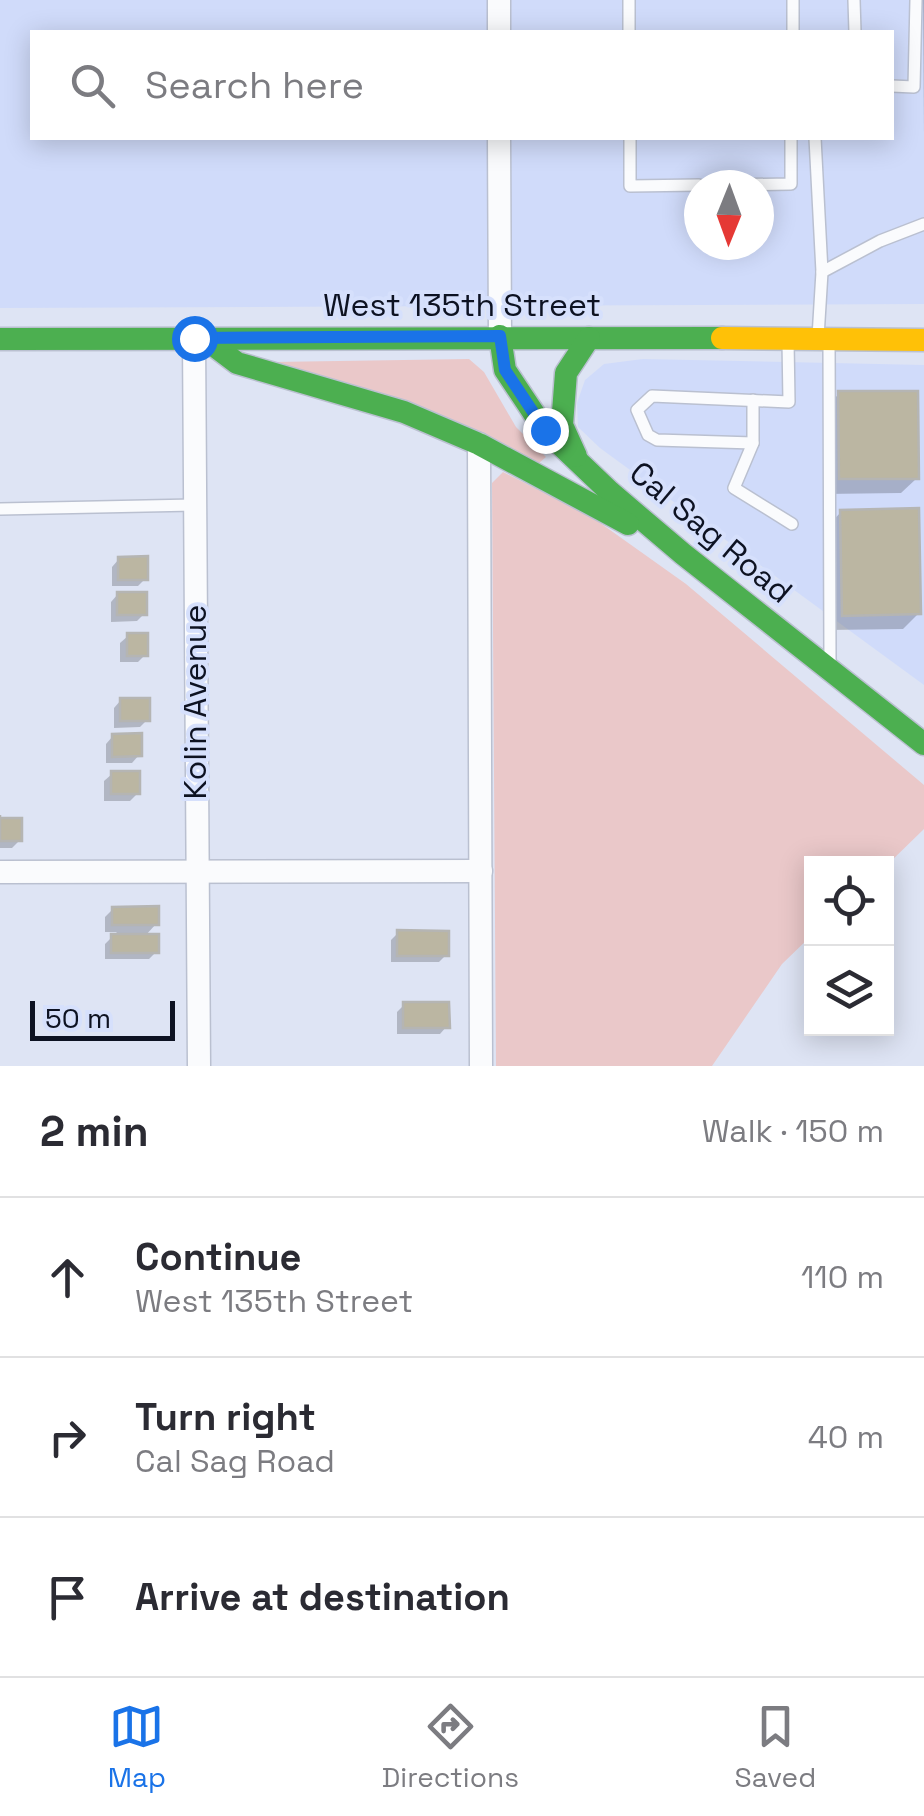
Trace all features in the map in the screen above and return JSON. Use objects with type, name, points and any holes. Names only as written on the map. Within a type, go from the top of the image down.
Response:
[{"type":"street","points":[[499,0],[499,30]]},
{"type":"street","points":[[499,140],[500,336]]},
{"type":"street","name":"West 135th Street","points":[[0,339],[500,336],[924,340]]},
{"type":"street","name":"Cal Sag Road","points":[[500,336],[505,370],[545,430],[683,554],[924,744]]},
{"type":"street","points":[[199,338],[237,363],[388,406],[479,444],[683,554]]},
{"type":"street","name":"Kolin Avenue","points":[[199,338],[194,505],[200,1066]]},
{"type":"street","points":[[580,463],[562,425],[566,373],[589,338]]},
{"type":"street","points":[[479,444],[481,1066]]},
{"type":"street","points":[[0,872],[481,871]]},
{"type":"lane","points":[[629,0],[630,30]]},
{"type":"lane","points":[[793,0],[793,30]]},
{"type":"lane","points":[[854,0],[855,30]]},
{"type":"lane","points":[[894,86],[914,87],[916,0]]},
{"type":"lane","points":[[630,140],[630,186],[684,185]]},
{"type":"lane","points":[[774,184],[791,184],[792,140]]},
{"type":"lane","points":[[816,140],[830,672]]},
{"type":"lane","points":[[822,272],[880,241],[924,224]]},
{"type":"lane","points":[[753,442],[657,440],[648,434],[637,410],[652,396],[789,402],[788,341]]},
{"type":"lane","points":[[753,400],[753,442],[734,488],[792,524]]},
{"type":"lane","points":[[0,509],[194,505]]},
{"type":"shaded area","points":[[0,0],[924,0],[924,304],[0,308]]},
{"type":"shaded area","points":[[469,359],[484,372],[516,427],[546,457],[539,463],[273,362]]},
{"type":"shaded area","points":[[643,359],[924,365],[924,685],[600,448],[578,427],[577,403],[585,380],[604,364]]},
{"type":"shaded area","points":[[503,472],[589,515],[686,584],[924,785],[924,829],[894,858],[804,856],[804,943],[782,964],[712,1066],[496,1066],[492,483]]},
{"type":"building","points":[[838,391],[918,391],[919,479],[839,479]]},
{"type":"building","points":[[919,508],[921,614],[842,616],[840,510]]},
{"type":"building","points":[[148,556],[148,580],[118,580],[118,557]]},
{"type":"building","points":[[117,592],[147,592],[147,615],[117,615]]},
{"type":"building","points":[[127,633],[148,633],[148,656],[127,656]]},
{"type":"building","points":[[120,698],[150,698],[150,721],[120,721]]},
{"type":"building","points":[[142,733],[142,756],[112,757],[112,734]]},
{"type":"building","points":[[111,771],[140,771],[140,794],[111,794]]},
{"type":"building","points":[[0,818],[22,818],[22,841],[0,841]]},
{"type":"building","points":[[159,906],[159,925],[112,925],[112,907]]},
{"type":"building","points":[[397,930],[449,931],[449,956],[397,956]]},
{"type":"building","points":[[111,934],[159,934],[159,953],[111,953]]},
{"type":"building","points":[[403,1002],[449,1002],[450,1028],[403,1028]]},
{"type":"traffic: fast","points":[[500,336],[505,370],[545,430],[683,554],[924,744]]},
{"type":"traffic: fast","points":[[204,338],[237,363],[404,412],[479,444],[628,524]]},
{"type":"traffic: fast","points":[[576,456],[562,425],[566,373],[589,338]]},
{"type":"traffic: fast","points":[[0,339],[722,338]]},
{"type":"traffic: slow","points":[[722,338],[924,340]]},
{"type":"route","points":[[194,338],[500,336],[505,370],[545,430]]}]
